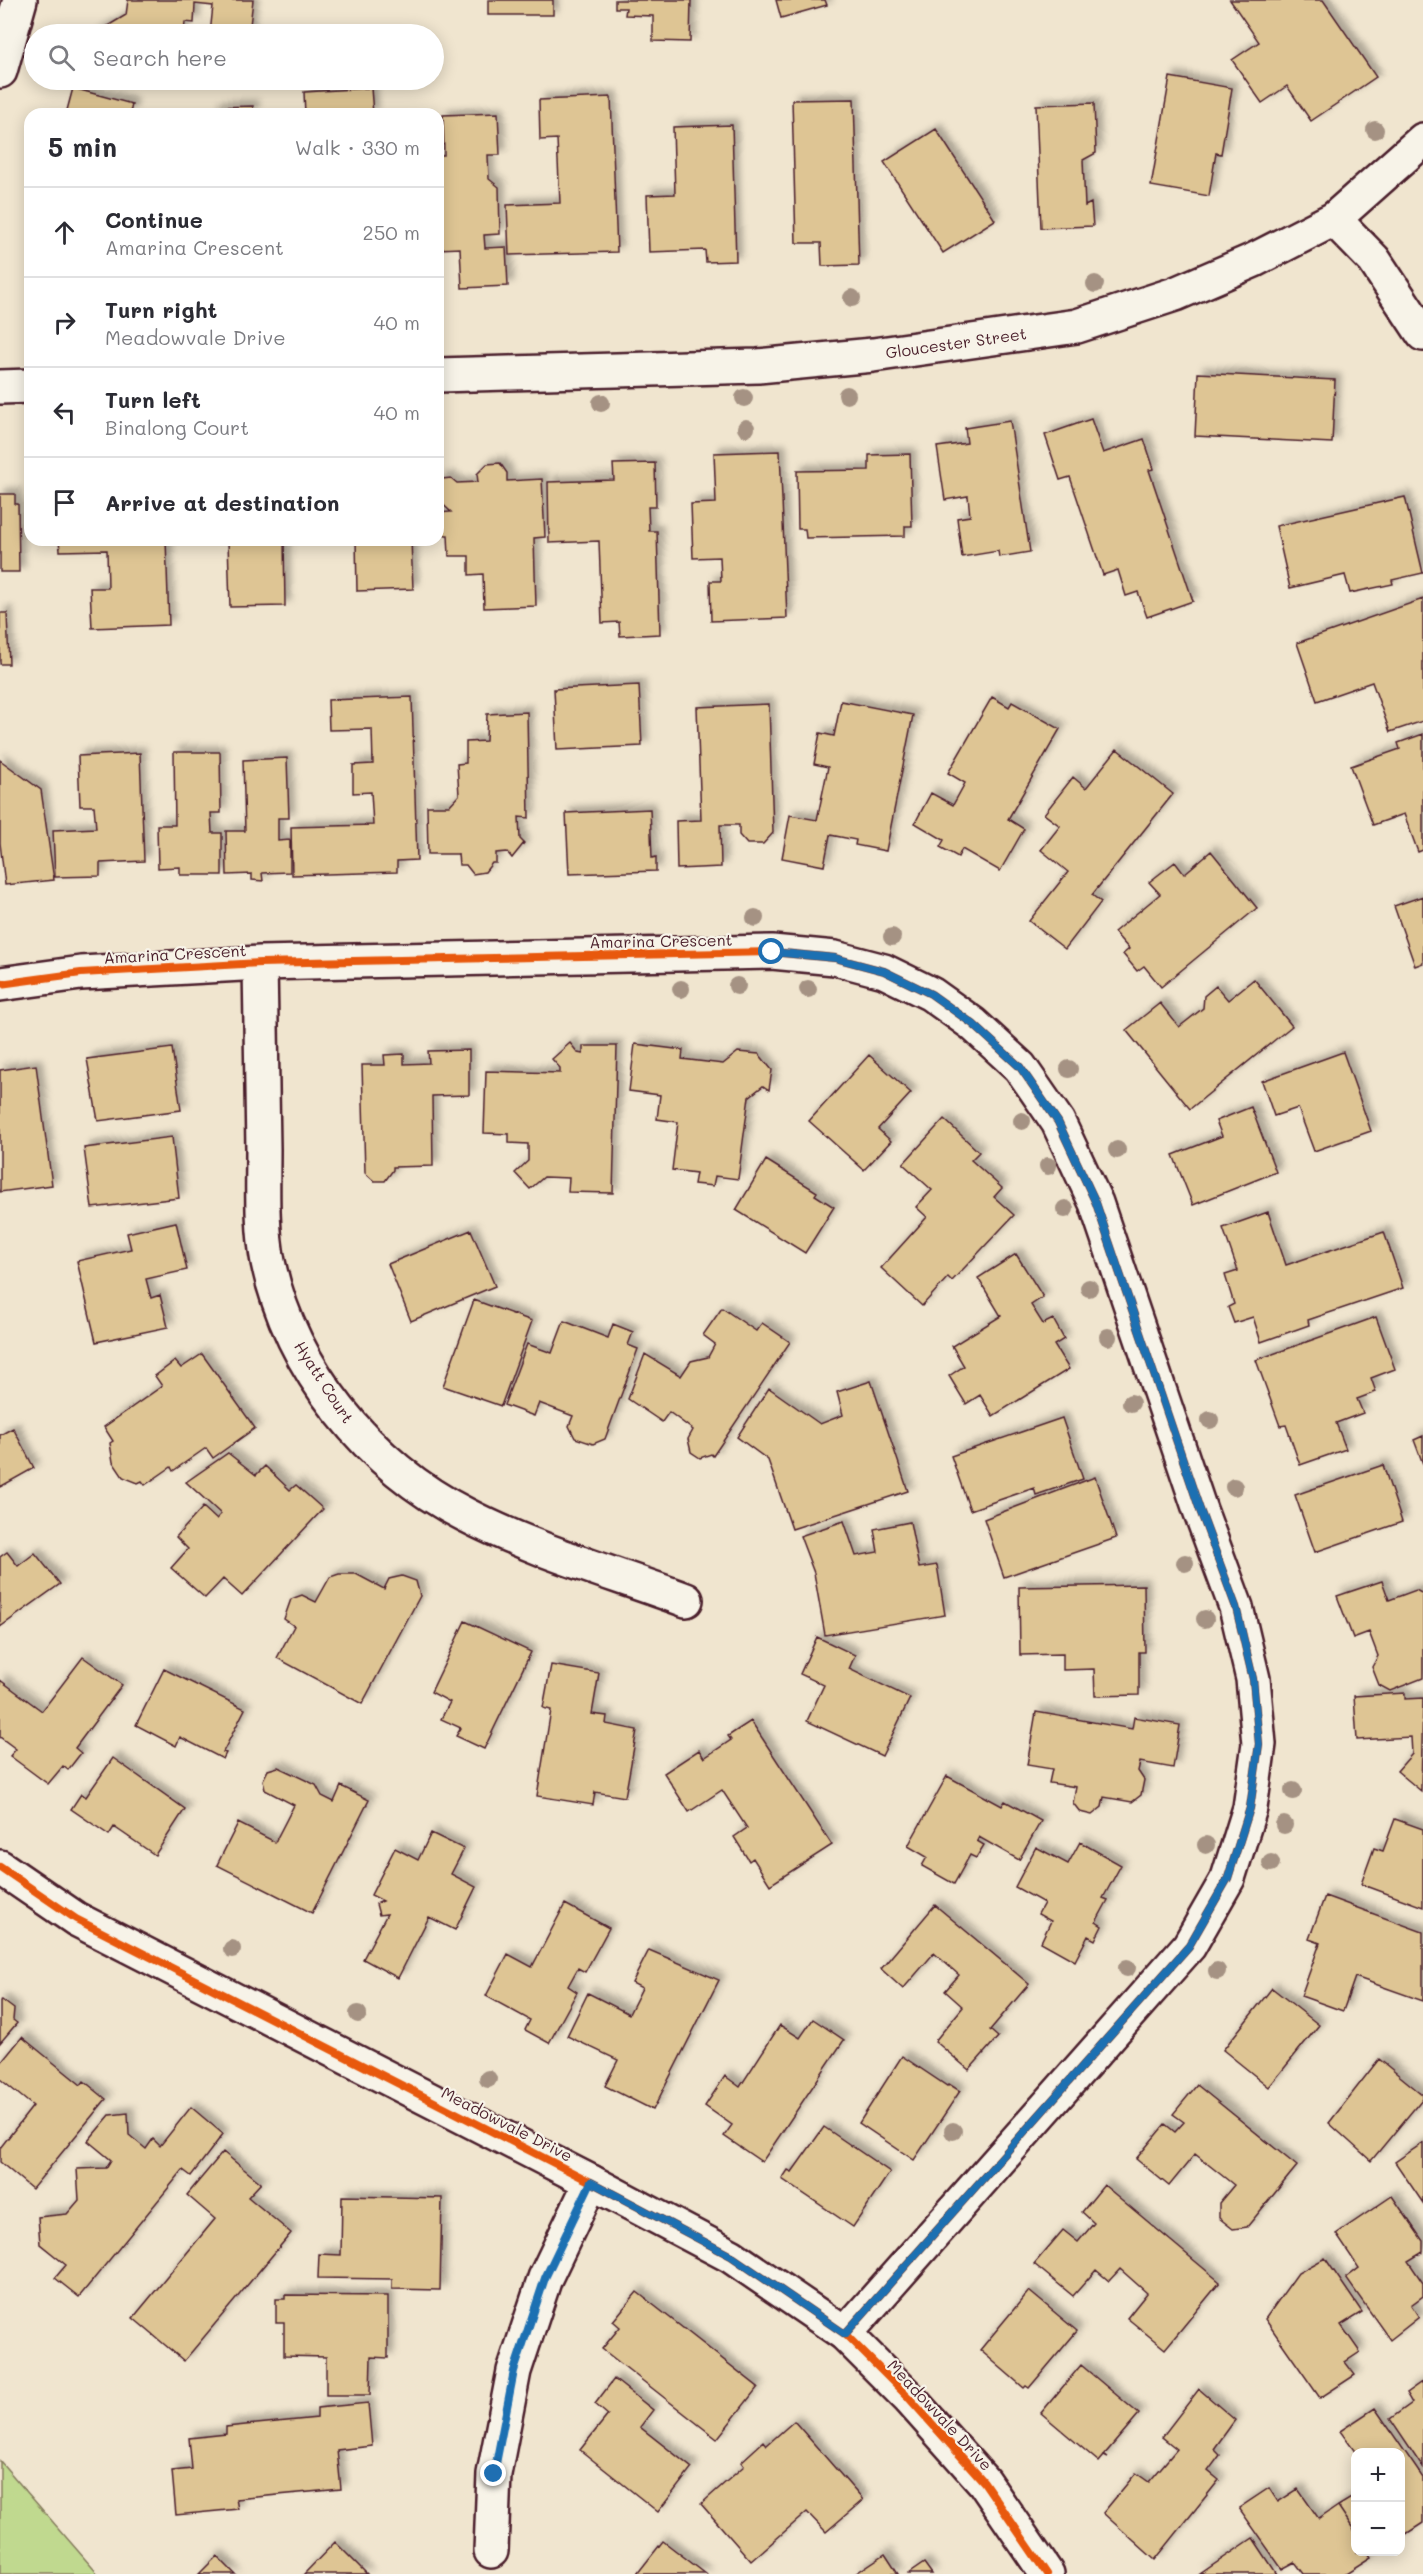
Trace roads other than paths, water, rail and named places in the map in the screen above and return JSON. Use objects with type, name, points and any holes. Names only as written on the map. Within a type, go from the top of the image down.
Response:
[{"type":"street","points":[[0,71],[20,0]]},
{"type":"street","name":"Gloucester Street","points":[[444,375],[758,366],[873,356],[1077,326],[1174,294],[1254,260],[1334,219],[1423,140]]},
{"type":"street","points":[[1334,219],[1374,260],[1423,334]]},
{"type":"street","points":[[0,387],[24,386]]},
{"type":"street","name":"Amarina Crescent","points":[[0,984],[81,973],[260,963],[772,952],[835,958],[884,971],[931,994],[973,1024],[1020,1067],[1058,1122],[1096,1203],[1200,1510],[1236,1607],[1253,1679],[1259,1744],[1250,1808],[1228,1878],[1189,1946],[845,2334]]},
{"type":"street","name":"Hyatt Court","points":[[260,963],[263,1201],[268,1261],[286,1320],[315,1374],[348,1422],[383,1459],[422,1490],[466,1515],[518,1538],[686,1600]]},
{"type":"street","name":"Meadowvale Drive","points":[[0,1867],[76,1919],[731,2256],[845,2334],[909,2397],[984,2482],[1047,2574]]},
{"type":"street","points":[[491,2551],[494,2474],[514,2371],[545,2278],[591,2182]]}]
